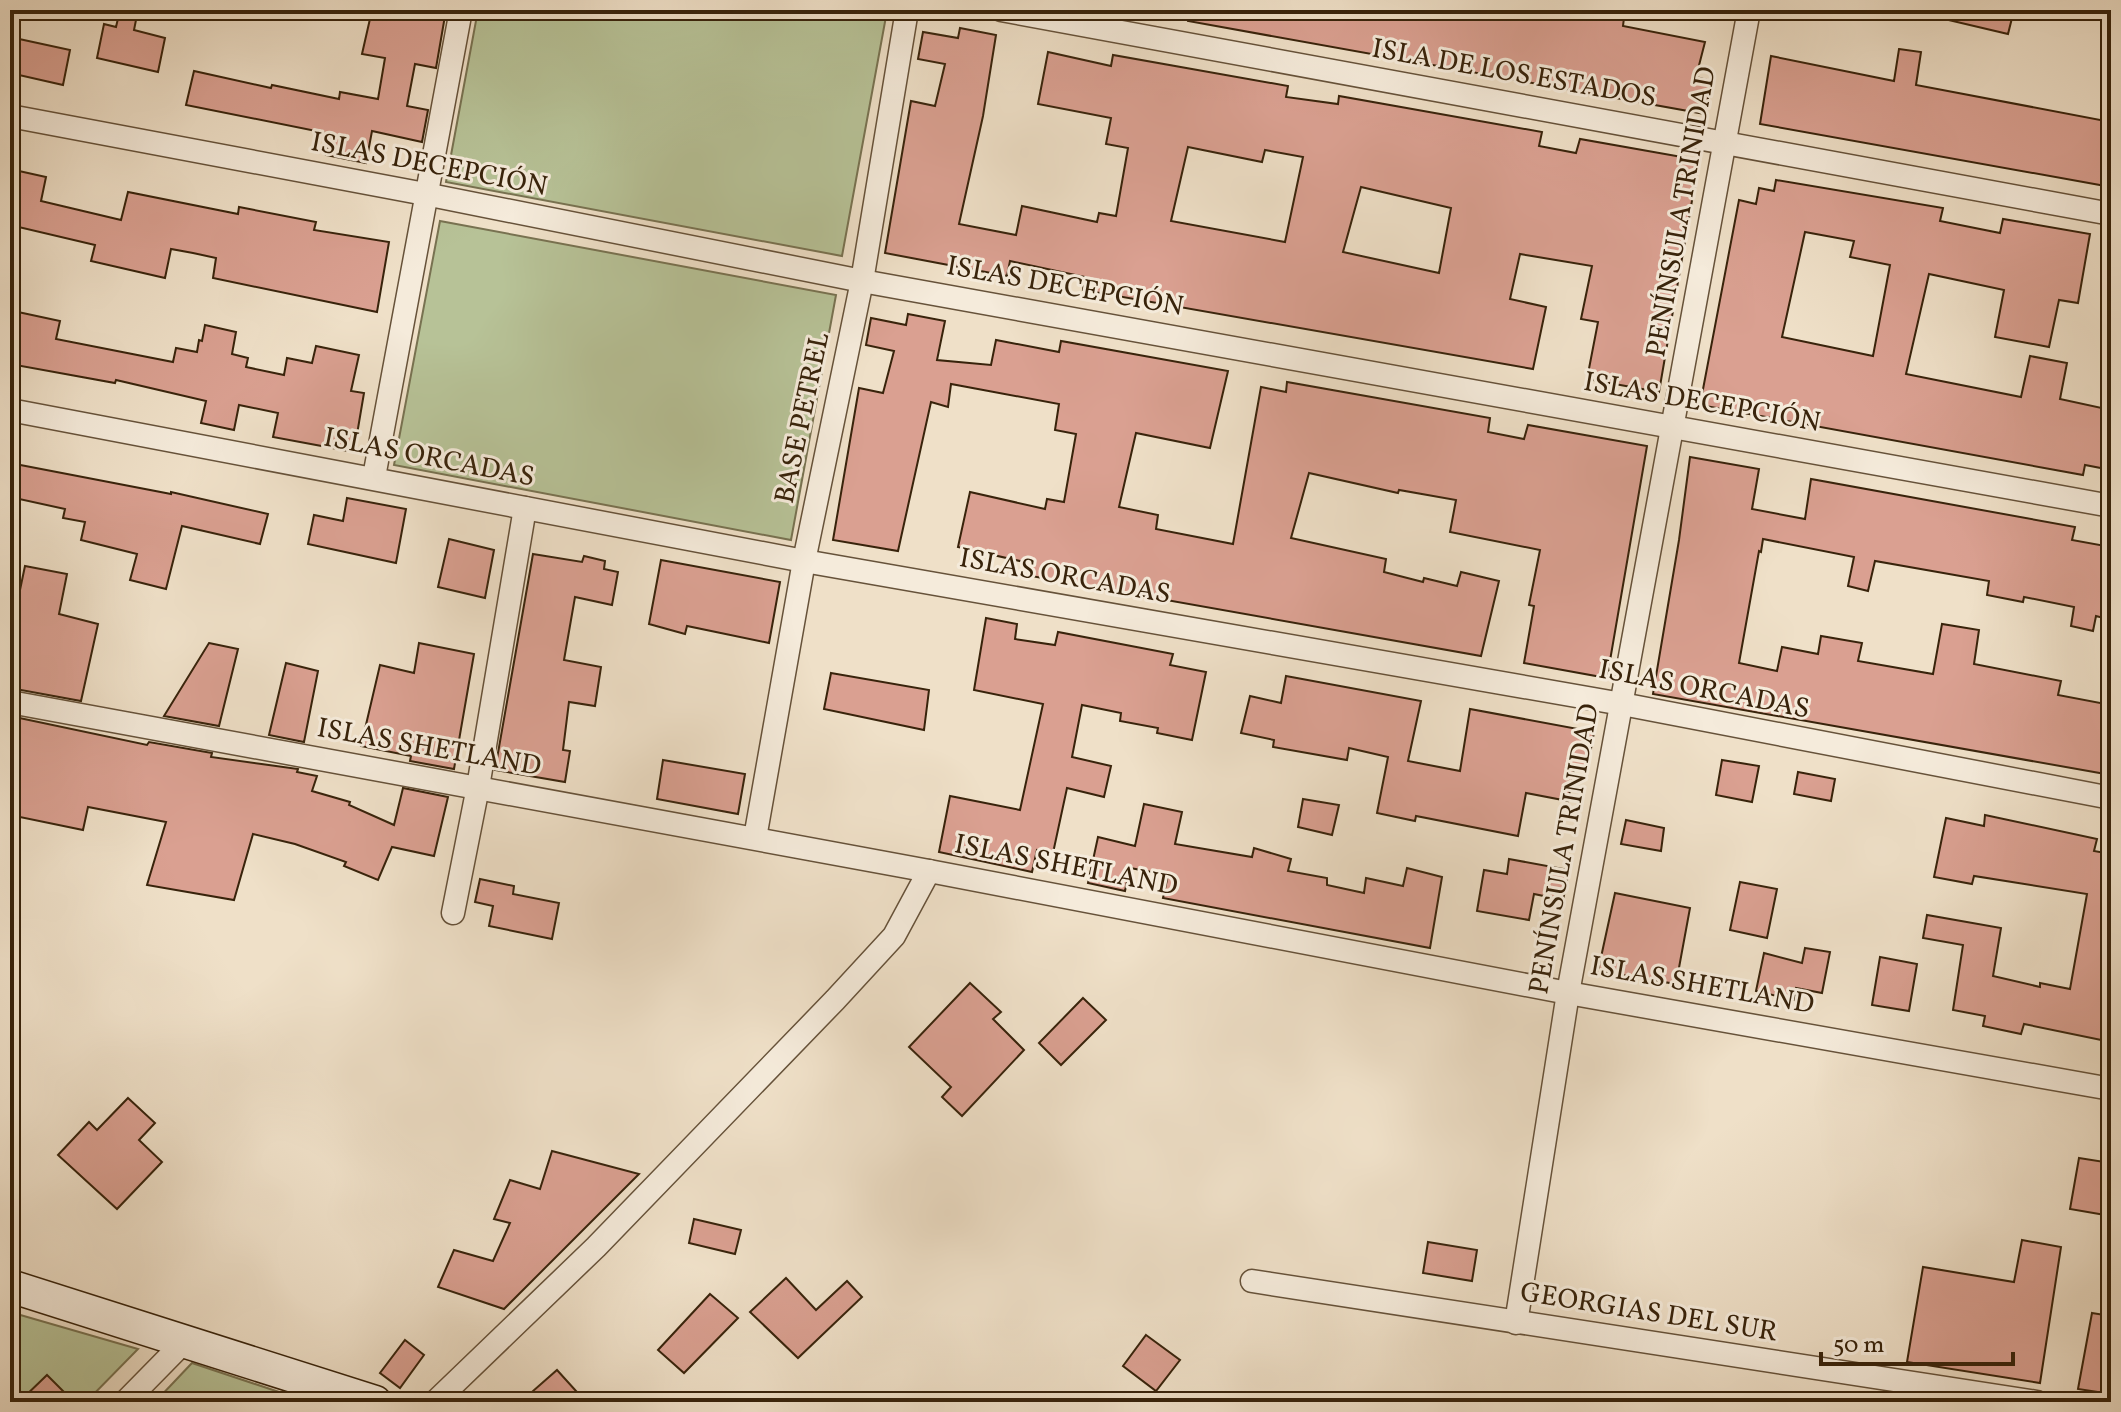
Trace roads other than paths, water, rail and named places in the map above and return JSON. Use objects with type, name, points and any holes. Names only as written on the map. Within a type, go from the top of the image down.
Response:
[{"type":"main road","points":[[10,1286],[375,1402]]},
{"type":"street","points":[[374,477],[461,10]]},
{"type":"street","name":"BASE PETREL","points":[[755,838],[804,561],[862,281],[907,10]]},
{"type":"street","name":"ISLA DE LOS ESTADOS","points":[[1001,10],[2111,214]]},
{"type":"street","name":"PENÍNSULA TRINIDAD","points":[[1516,1323],[1568,993],[1749,10]]},
{"type":"street","name":"ISLAS DECEPCIÓN","points":[[10,116],[862,281],[2111,506]]},
{"type":"street","name":"ISLAS ORCADAS","points":[[10,410],[804,561],[1622,704],[2111,798]]},
{"type":"street","points":[[453,913],[478,787],[525,508]]},
{"type":"street","name":"ISLAS SHETLAND","points":[[10,702],[755,838],[1568,993],[2111,1089]]},
{"type":"street","points":[[435,1402],[596,1247],[835,1000],[894,936],[929,871]]},
{"type":"street","name":"GEORGIAS DEL SUR","points":[[1252,1281],[2037,1402]]},
{"type":"street","points":[[125,1402],[185,1341]]}]
